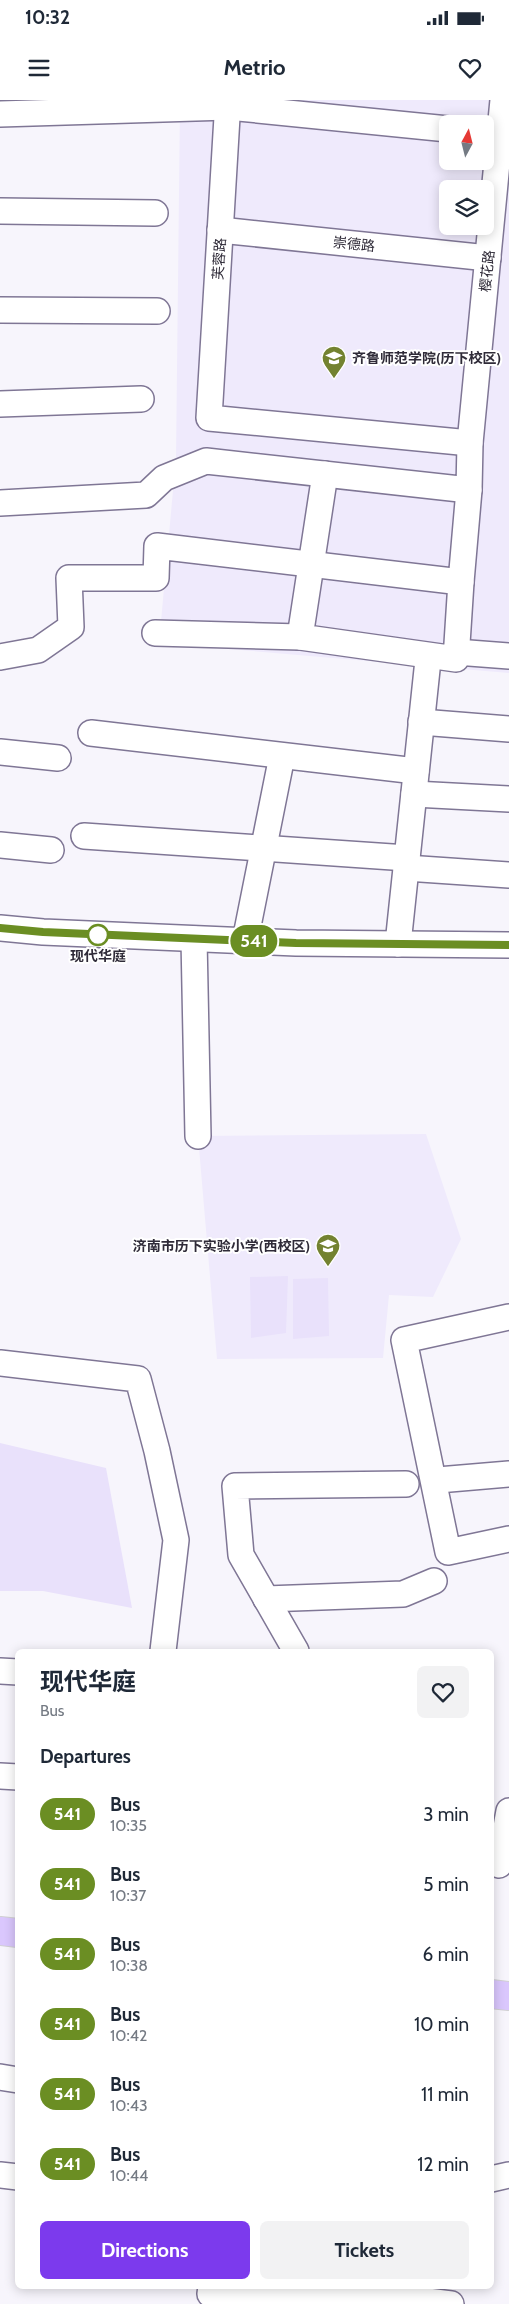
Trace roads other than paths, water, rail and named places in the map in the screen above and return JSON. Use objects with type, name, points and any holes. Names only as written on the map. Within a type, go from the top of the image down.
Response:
[{"type":"main road","points":[[0,1931],[15,1933]]},
{"type":"main road","points":[[494,1994],[509,1996]]},
{"type":"street","name":"樱花路","points":[[494,128],[503,100]]},
{"type":"street","points":[[0,114],[228,103],[439,128]]},
{"type":"street","name":"芙蓉路","points":[[228,103],[209,418],[470,443]]},
{"type":"street","name":"樱花路","points":[[456,652],[469,490],[470,443],[488,258],[500,222],[494,156]]},
{"type":"street","points":[[0,211],[155,213]]},
{"type":"street","name":"崇德路","points":[[220,230],[488,258]]},
{"type":"street","points":[[0,310],[157,311]]},
{"type":"street","points":[[0,404],[141,399]]},
{"type":"street","points":[[0,503],[146,495],[164,478],[206,462],[469,490]]},
{"type":"street","points":[[300,637],[325,474]]},
{"type":"street","points":[[0,657],[38,650],[70,627],[68,578],[156,578],[157,546],[461,582]]},
{"type":"street","points":[[155,633],[300,637],[456,659],[456,652],[509,656]]},
{"type":"street","points":[[398,944],[428,660]]},
{"type":"street","points":[[421,722],[509,729]]},
{"type":"street","points":[[91,733],[282,756],[509,800]]},
{"type":"street","points":[[0,752],[58,758]]},
{"type":"street","points":[[245,941],[282,756]]},
{"type":"street","points":[[84,836],[264,848],[509,875]]},
{"type":"street","points":[[0,845],[51,850]]},
{"type":"street","points":[[0,928],[43,932],[245,941],[509,945]]},
{"type":"street","points":[[194,939],[198,1136]]},
{"type":"street","points":[[509,1317],[404,1340],[448,1552],[509,1539]]},
{"type":"street","points":[[0,1364],[138,1379],[157,1450],[176,1540],[163,1649]]},
{"type":"street","points":[[438,1480],[509,1474]]},
{"type":"street","points":[[295,1649],[240,1555],[235,1486],[406,1484]]},
{"type":"street","points":[[266,1599],[403,1594],[434,1581]]},
{"type":"street","points":[[0,1672],[15,1672]]},
{"type":"street","points":[[0,1776],[15,1777]]},
{"type":"street","points":[[500,1865],[509,1811]]},
{"type":"street","points":[[0,2078],[15,2080]]},
{"type":"street","points":[[0,2175],[15,2177]]},
{"type":"street","points":[[494,2178],[509,2175]]},
{"type":"street","points":[[211,2289],[210,2294],[259,2301],[404,2296],[451,2304]]},
{"type":"place","name":"齐鲁师范学院(历下校区)","points":[[334,379]]},
{"type":"place","name":"现代华庭","points":[[98,935]]},
{"type":"place","name":"济南市历下实验小学(西校区)","points":[[328,1267]]}]
